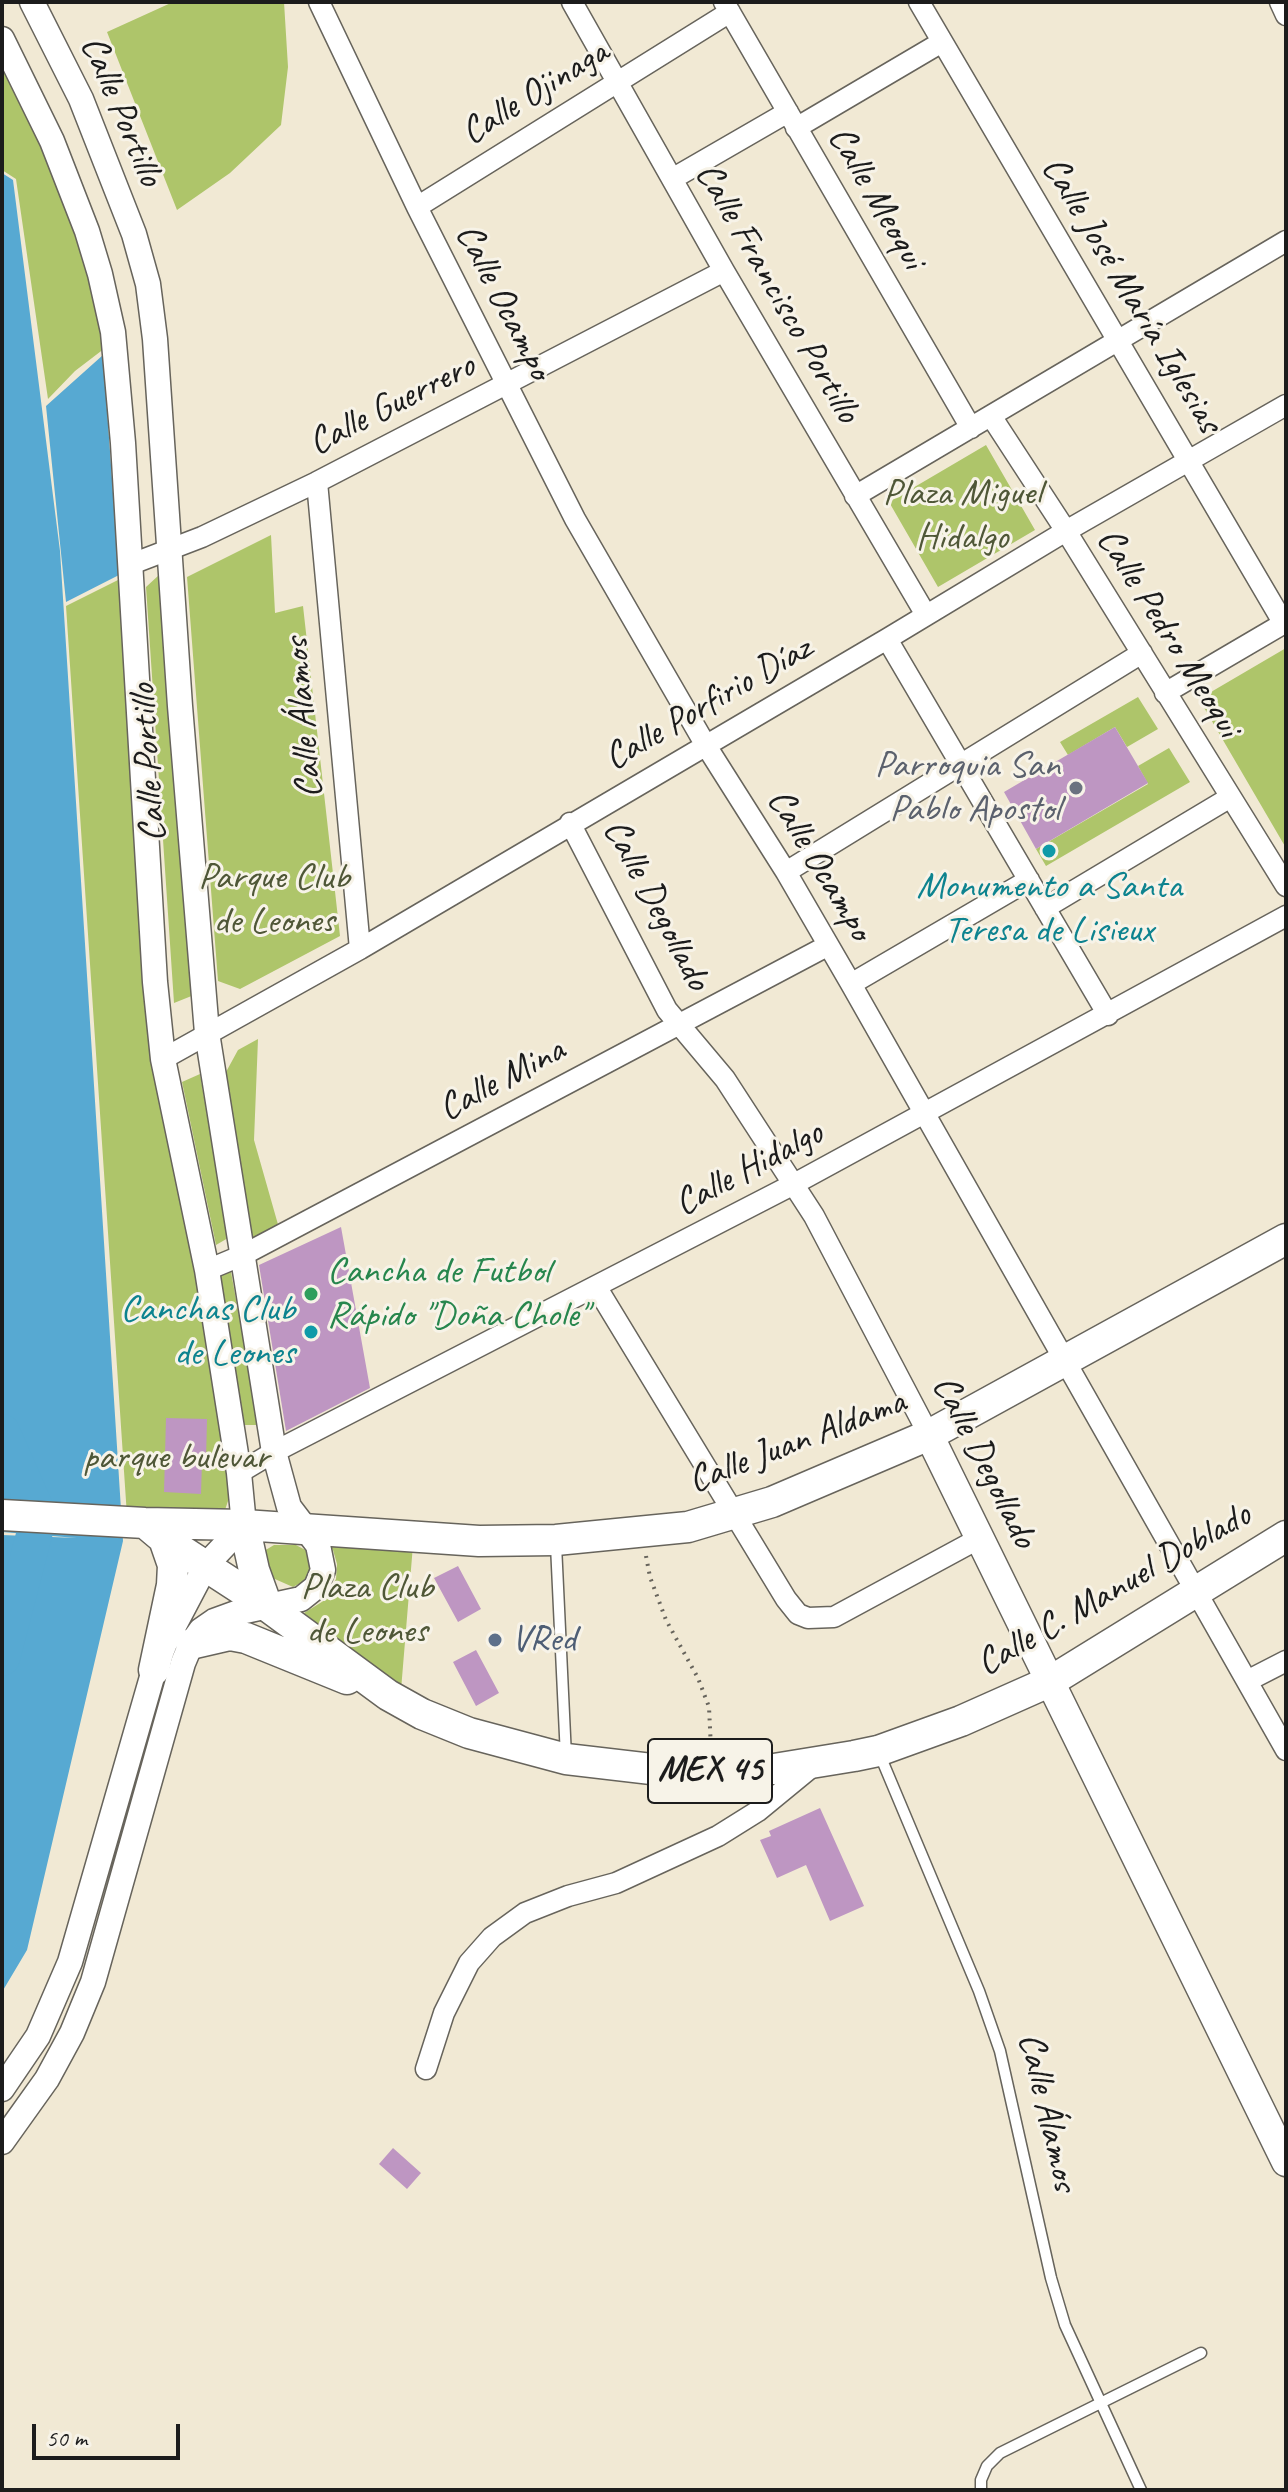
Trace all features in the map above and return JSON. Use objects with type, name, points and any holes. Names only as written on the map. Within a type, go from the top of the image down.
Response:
[{"type":"main road","name":"Calle Juan Aldama","points":[[148,1528],[244,1525],[479,1541],[556,1540],[642,1534],[688,1527],[734,1515],[817,1484],[929,1435],[1286,1239]]},
{"type":"main road","name":"Calle Degollado","points":[[929,1435],[1286,2162]]},
{"type":"main road","name":"MEX 45","points":[[2,1515],[148,1528]]},
{"type":"main road","points":[[244,1525],[254,1570],[267,1606]]},
{"type":"main road","name":"Calle C. Manuel Doblado","points":[[148,1528],[267,1606],[388,1695],[422,1714],[469,1733],[566,1759],[660,1770],[710,1771],[774,1769],[878,1751],[961,1721],[1051,1681],[1286,1536]]},
{"type":"main road","points":[[148,1528],[173,1565],[154,1670]]},
{"type":"main road","points":[[191,1644],[230,1635],[246,1638],[388,1695]]},
{"type":"street","name":"Calle Portillo","points":[[32,2],[81,99],[134,234],[148,284],[155,339],[180,706],[207,1033],[274,1452],[289,1507],[318,1545],[323,1557],[321,1579],[301,1599],[214,1621],[201,1630],[191,1644]]},
{"type":"street","name":"Calle Ocampo","points":[[319,2],[417,207],[575,519],[705,744],[786,872],[851,984],[1286,1750]]},
{"type":"street","name":"Calle Francisco Portillo","points":[[572,2],[724,271],[926,615]]},
{"type":"street","name":"Calle José María Iglesias","points":[[919,2],[1285,623]]},
{"type":"street","points":[[1280,2],[1286,15]]},
{"type":"street","name":"Calle Ojinaga","points":[[417,207],[617,82],[727,7]]},
{"type":"street","name":"Calle Meoqui","points":[[727,7],[971,428]]},
{"type":"street","name":"Calle Portillo","points":[[2,39],[52,141],[87,231],[113,332],[123,443],[155,982],[163,1059],[207,1270],[239,1473],[244,1525]]},
{"type":"street","points":[[672,179],[942,42]]},
{"type":"street","points":[[855,496],[1286,241]]},
{"type":"street","name":"Calle Guerrero","points":[[129,565],[170,550],[317,482],[724,271]]},
{"type":"street","name":"Calle Porfirio Díaz","points":[[163,1059],[360,949],[1066,531],[1286,405]]},
{"type":"street","name":"Calle Pedro Meoqui","points":[[991,416],[1286,886]]},
{"type":"street","name":"Calle Álamos","points":[[317,482],[360,949]]},
{"type":"street","points":[[1165,693],[1285,623]]},
{"type":"street","points":[[887,639],[1108,1015]]},
{"type":"street","points":[[786,872],[1142,653]]},
{"type":"street","points":[[1045,908],[1229,798]]},
{"type":"street","name":"Calle Degollado","points":[[570,823],[663,1003],[725,1079],[831,1246],[929,1435]]},
{"type":"street","points":[[851,984],[1029,880]]},
{"type":"street","name":"Calle Hidalgo","points":[[239,1473],[274,1452],[794,1184],[1286,916]]},
{"type":"street","name":"Calle Mina","points":[[207,1270],[243,1255],[827,946]]},
{"type":"street","points":[[597,1288],[734,1515],[798,1614],[808,1618],[834,1617],[980,1538]]},
{"type":"street","points":[[2,2089],[38,2036],[70,1962],[154,1670],[165,1643],[206,1565],[244,1525]]},
{"type":"street","points":[[2,2142],[47,2079],[72,2033],[93,1982],[191,1644]]},
{"type":"street","points":[[1249,1680],[1286,1661]]},
{"type":"street","points":[[426,2069],[444,2013],[469,1963],[492,1937],[525,1913],[568,1896],[616,1883],[718,1836],[758,1811],[817,1763]]},
{"type":"lane","points":[[556,1540],[566,1759]]},
{"type":"lane","name":"Calle Álamos","points":[[878,1751],[979,1991],[1000,2051],[1051,2278],[1065,2325],[1141,2490]]},
{"type":"lane","points":[[981,2485],[987,2466],[1000,2453],[1201,2353]]},
{"type":"path","points":[[642,1534],[650,1577],[666,1620],[698,1678],[709,1707],[712,1735],[710,1771]]},
{"type":"green space","points":[[173,2],[284,2],[288,67],[281,125],[230,173],[177,210],[107,32]]},
{"type":"green space","points":[[2,55],[53,161],[109,345],[75,371],[48,399],[16,179],[2,170]]},
{"type":"green space","name":"Plaza Miguel Hidalgo","points":[[986,445],[1035,530],[938,587],[889,502]]},
{"type":"green space","name":"Parque Club de Leones","points":[[271,535],[275,613],[303,606],[340,936],[240,989],[218,981],[187,577]]},
{"type":"green space","points":[[159,575],[194,995],[174,1003],[146,587]]},
{"type":"green space","name":"parque bulevar","points":[[126,576],[162,1076],[233,1486],[224,1513],[127,1516],[66,606]]},
{"type":"green space","points":[[1286,648],[1286,848],[1199,699]]},
{"type":"green space","points":[[1138,697],[1158,729],[1127,747],[1115,727],[1068,755],[1060,742]]},
{"type":"green space","points":[[1169,748],[1190,782],[1046,866],[1036,849],[1148,784],[1138,766]]},
{"type":"green space","points":[[258,1039],[254,1140],[279,1228],[253,1242],[226,1072],[238,1050]]},
{"type":"green space","points":[[200,1074],[228,1238],[216,1245],[182,1082]]},
{"type":"green space","points":[[231,1272],[259,1425],[244,1425],[219,1274]]},
{"type":"green space","name":"Plaza Club de Leones","points":[[325,1538],[413,1545],[401,1690],[304,1613],[325,1600],[336,1579],[337,1564]]},
{"type":"green space","points":[[274,1545],[296,1545],[309,1552],[312,1559],[310,1578],[293,1587],[268,1576],[264,1551]]},
{"type":"water","points":[[2,173],[13,180],[60,551],[123,1541],[27,1950],[2,1992],[2,1535],[77,1538],[2,1532]]},
{"type":"water","points":[[103,355],[119,575],[66,602],[46,406]]},
{"type":"building","name":"Parroquia San Pablo Apostol","points":[[1115,727],[1148,783],[1036,849],[1004,792]]},
{"type":"building","name":"Canchas Club de Leones","points":[[341,1227],[370,1388],[286,1431],[259,1265]]},
{"type":"building","points":[[166,1418],[207,1419],[201,1494],[164,1492]]},
{"type":"building","points":[[458,1566],[481,1609],[458,1622],[434,1578]]},
{"type":"building","points":[[476,1650],[499,1693],[476,1706],[453,1662]]},
{"type":"building","points":[[820,1808],[864,1906],[830,1921],[806,1865],[777,1878],[760,1840],[771,1836],[769,1831]]},
{"type":"building","points":[[393,2148],[421,2173],[407,2189],[379,2164]]},
{"type":"waterway","points":[[2,1432],[39,1516],[2,1658]]},
{"type":"place","name":"Parroquia San Pablo Apostol","points":[[1076,788]]},
{"type":"place","name":"Monumento a Santa Teresa de Lisieux","points":[[1049,851]]},
{"type":"place","name":"Cancha de Futbol Rápido \"Doña Chole\"","points":[[311,1294]]},
{"type":"place","name":"Canchas Club de Leones","points":[[311,1332]]},
{"type":"place","name":"VRed","points":[[495,1640]]}]
